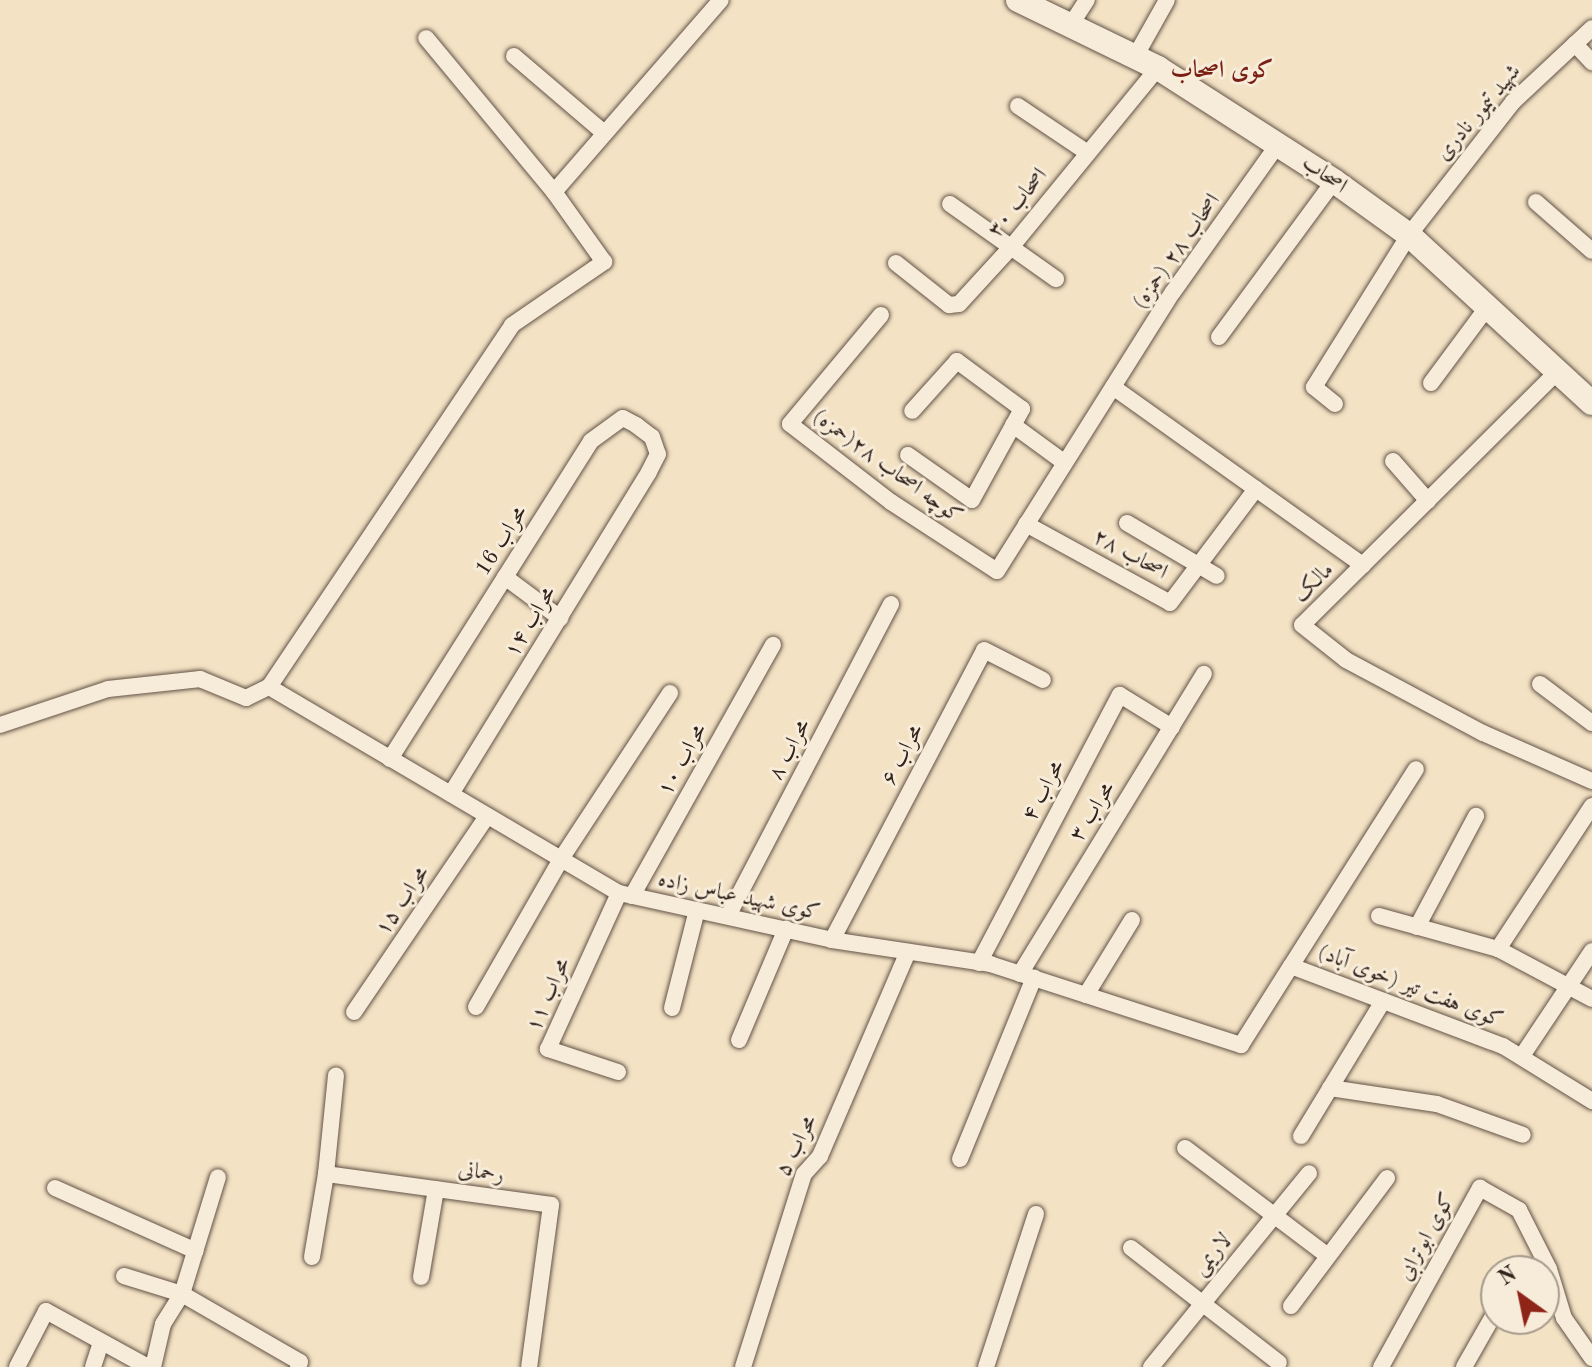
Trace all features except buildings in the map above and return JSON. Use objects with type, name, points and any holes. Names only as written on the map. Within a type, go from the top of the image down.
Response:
[{"type":"main road","name":"اصحاب","points":[[1018,0],[1158,68],[1334,181],[1409,235],[1486,309],[1592,403]]},
{"type":"street","points":[[554,192],[721,0]]},
{"type":"street","points":[[1070,26],[1087,0]]},
{"type":"street","points":[[1135,57],[1167,0]]},
{"type":"street","name":"شهید تیمور نادری","points":[[1335,404],[1314,387],[1409,235],[1513,102],[1592,28]]},
{"type":"street","points":[[0,725],[108,689],[200,679],[246,698],[269,687],[512,325],[604,262],[554,192],[426,38]]},
{"type":"street","points":[[1575,44],[1592,62]]},
{"type":"street","points":[[514,56],[604,133]]},
{"type":"street","name":"اصحاب ۳۰","points":[[896,263],[955,305],[1013,245],[1158,68]]},
{"type":"street","points":[[1018,106],[1088,153]]},
{"type":"street","name":"اصحاب ۲۸ (حمزه)","points":[[997,571],[1113,387],[1279,143]]},
{"type":"street","points":[[1219,337],[1334,181]]},
{"type":"street","points":[[1536,202],[1592,251]]},
{"type":"street","points":[[950,204],[1013,245],[1056,279]]},
{"type":"street","points":[[1431,383],[1486,309]]},
{"type":"street","name":"کوچه اصحاب ۲۸(حمزه)","points":[[881,315],[790,424],[891,502],[997,571]]},
{"type":"street","points":[[908,455],[972,500],[1022,409],[957,361],[912,411]]},
{"type":"street","name":"مالک","points":[[1557,372],[1302,625],[1346,660],[1483,733],[1592,781]]},
{"type":"street","points":[[1113,387],[1363,565]]},
{"type":"street","name":"محراب 16","points":[[390,759],[604,428],[623,418],[652,437],[658,454],[649,472]]},
{"type":"street","points":[[1013,425],[1065,463]]},
{"type":"street","points":[[1393,461],[1428,501]]},
{"type":"street","name":"محراب ۱۴","points":[[451,794],[649,472]]},
{"type":"street","name":"اصحاب ۲۸","points":[[1026,524],[1170,603],[1256,489]]},
{"type":"street","points":[[1127,523],[1217,576]]},
{"type":"street","points":[[505,577],[560,618]]},
{"type":"street","name":"محراب ۸","points":[[728,916],[891,604]]},
{"type":"street","name":"محراب ۱۰","points":[[626,895],[773,645]]},
{"type":"street","name":"محراب ۶","points":[[832,940],[984,650],[1043,680]]},
{"type":"street","name":"محراب ۳","points":[[960,1159],[1027,976],[1204,674]]},
{"type":"street","points":[[1540,684],[1592,723]]},
{"type":"street","name":"کوی شهید عباس زاده","points":[[269,687],[626,895],[832,940],[979,963],[1241,1045]]},
{"type":"street","points":[[476,1007],[563,856],[670,693]]},
{"type":"street","name":"محراب ۴","points":[[979,963],[1120,695],[1172,727]]},
{"type":"street","points":[[1291,966],[1416,769]]},
{"type":"street","points":[[1498,949],[1592,806]]},
{"type":"street","name":"محراب ۱۵","points":[[354,1012],[487,816]]},
{"type":"street","points":[[1417,927],[1476,816]]},
{"type":"street","name":"محراب ۱۱","points":[[618,1072],[548,1049],[626,895]]},
{"type":"street","points":[[672,1008],[697,910]]},
{"type":"street","points":[[1379,916],[1498,949],[1592,999]]},
{"type":"street","points":[[1086,995],[1132,920]]},
{"type":"street","points":[[739,1040],[786,929]]},
{"type":"street","points":[[1522,1056],[1592,951]]},
{"type":"street","name":"محراب ۵","points":[[743,1367],[804,1174],[820,1156],[908,952]]},
{"type":"street","name":"کوی هفت تیر (خوی آباد)","points":[[1241,1045],[1291,966],[1522,1056],[1592,1101]]},
{"type":"street","points":[[1301,1136],[1383,1001]]},
{"type":"street","points":[[312,1257],[326,1174],[336,1076]]},
{"type":"street","points":[[1330,1088],[1437,1104],[1523,1135]]},
{"type":"street","points":[[1185,1148],[1328,1256]]},
{"type":"street","name":"لاریمی","points":[[1151,1367],[1309,1173]]},
{"type":"street","name":"رحمانی","points":[[326,1174],[551,1205],[529,1367]]},
{"type":"street","points":[[17,1367],[46,1311],[150,1367],[163,1324],[182,1294],[218,1177]]},
{"type":"street","points":[[1291,1306],[1387,1178]]},
{"type":"street","points":[[55,1188],[196,1251]]},
{"type":"street","name":"کوی ابوترابی","points":[[1381,1367],[1480,1188],[1519,1210],[1539,1255]]},
{"type":"street","points":[[421,1277],[436,1189]]},
{"type":"street","points":[[986,1367],[1036,1214]]},
{"type":"street","points":[[1131,1248],[1279,1363]]},
{"type":"street","points":[[124,1276],[182,1294],[300,1362],[298,1367]]},
{"type":"street","name":"کوی ابوترابی","points":[[1560,1308],[1592,1358]]},
{"type":"street","points":[[1464,1367],[1482,1335]]},
{"type":"street","points":[[93,1367],[101,1343]]},
{"type":"district","name":"کوی اصحاب","points":[[1222,72]]}]
